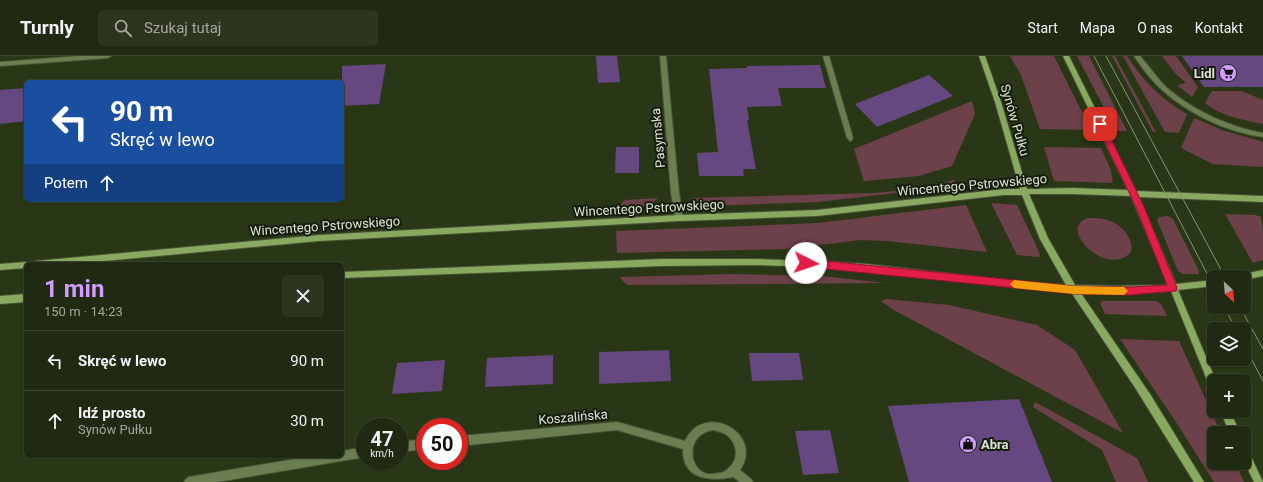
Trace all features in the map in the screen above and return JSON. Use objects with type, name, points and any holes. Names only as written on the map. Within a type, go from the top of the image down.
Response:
[{"type":"main road","name":"Synów Pułku","points":[[982,56],[1004,120],[1024,191],[1045,239],[1074,290],[1155,410],[1199,482]]},
{"type":"main road","points":[[1066,56],[1134,193],[1209,374]]},
{"type":"main road","name":"Wincentego Pstrowskiego","points":[[58,262],[319,238],[680,218],[817,213],[968,195],[1024,191],[1134,193],[1263,199]]},
{"type":"main road","points":[[344,275],[658,263],[770,262],[848,266],[1074,290],[1130,291],[1207,284]]},
{"type":"main road","points":[[0,267],[24,265]]},
{"type":"main road","points":[[1251,276],[1263,273]]},
{"type":"main road","points":[[0,300],[24,298]]},
{"type":"main road","points":[[1251,465],[1259,482]]},
{"type":"street","points":[[0,64],[108,56]]},
{"type":"street","name":"Pasymska","points":[[663,56],[675,192],[680,218]]},
{"type":"street","points":[[826,56],[850,138]]},
{"type":"street","points":[[1137,56],[1165,89],[1194,110],[1222,123],[1263,135]]},
{"type":"street","name":"Koszalińska","points":[[468,440],[617,426],[687,446]]},
{"type":"street","points":[[705,426],[719,427],[732,434],[740,445],[742,459],[735,472],[723,480],[708,479],[695,472],[687,460],[687,446],[693,434],[705,426]]},
{"type":"street","points":[[344,456],[356,454]]},
{"type":"street","points":[[189,482],[329,458]]},
{"type":"street","points":[[735,472],[748,482]]},
{"type":"shaded area","points":[[1010,56],[1054,56],[1091,130],[1040,129],[1021,75]]},
{"type":"shaded area","points":[[1077,56],[1089,56],[1127,131],[1116,131]]},
{"type":"shaded area","points":[[1112,56],[1115,56],[1156,132],[1153,132]]},
{"type":"shaded area","points":[[1123,56],[1127,56],[1153,89],[1187,114],[1179,133],[1165,132]]},
{"type":"shaded area","points":[[1162,56],[1176,56],[1198,87],[1192,97],[1177,85],[1186,83],[1175,73]]},
{"type":"shaded area","points":[[1212,91],[1242,91],[1263,100],[1263,124],[1232,117],[1211,107],[1205,103]]},
{"type":"shaded area","points":[[972,101],[975,114],[952,166],[919,176],[864,181],[854,149]]},
{"type":"shaded area","points":[[1194,118],[1222,130],[1263,142],[1263,167],[1213,164],[1181,148]]},
{"type":"shaded area","points":[[1044,147],[1101,148],[1111,170],[1113,183],[1054,181]]},
{"type":"shaded area","points":[[954,180],[957,186],[818,202],[710,206],[699,204],[690,198],[875,193],[924,188]]},
{"type":"shaded area","points":[[658,198],[643,207],[615,210],[625,200]]},
{"type":"shaded area","points":[[991,203],[1017,205],[1040,254],[1039,257],[1017,255]]},
{"type":"shaded area","points":[[966,205],[987,252],[887,241],[861,240],[785,249],[617,253],[616,231],[818,223]]},
{"type":"shaded area","points":[[1225,214],[1256,215],[1261,217],[1263,231],[1263,260],[1253,263]]},
{"type":"shaded area","points":[[1168,216],[1173,219],[1199,271],[1199,274],[1183,274],[1178,271],[1157,220],[1159,217]]},
{"type":"shaded area","points":[[1088,218],[1100,218],[1117,224],[1122,228],[1129,238],[1132,247],[1130,253],[1120,259],[1109,259],[1098,255],[1088,248],[1081,240],[1078,231],[1080,223]]},
{"type":"shaded area","points":[[731,274],[822,276],[885,283],[627,285],[619,277]]},
{"type":"shaded area","points":[[886,299],[949,305],[1037,325],[1075,350],[1123,433],[892,309],[881,301]]},
{"type":"shaded area","points":[[1102,301],[1156,301],[1161,304],[1167,316],[1105,314],[1100,303]]},
{"type":"shaded area","points":[[1120,339],[1179,341],[1207,402],[1207,418],[1214,418],[1218,426],[1207,426],[1207,470],[1238,470],[1244,482],[1214,482]]},
{"type":"shaded area","points":[[1035,402],[1137,458],[1148,482],[1116,482],[1102,450],[1033,407]]},
{"type":"building","points":[[596,56],[617,56],[620,82],[598,83]]},
{"type":"building","name":"Lidl","points":[[1182,56],[1263,56],[1263,87],[1204,87]]},
{"type":"building","points":[[386,64],[379,104],[344,106],[344,80],[342,80],[342,66]]},
{"type":"building","points":[[820,65],[826,88],[778,88],[782,106],[747,107],[749,120],[747,120],[756,169],[743,169],[744,176],[699,176],[697,153],[718,152],[709,69],[747,68],[747,66]]},
{"type":"building","points":[[929,75],[953,96],[877,127],[855,104]]},
{"type":"building","points":[[24,88],[24,121],[0,124],[0,90]]},
{"type":"building","points":[[616,147],[639,147],[639,173],[615,173]]},
{"type":"building","points":[[669,350],[671,381],[599,384],[599,352]]},
{"type":"building","points":[[749,353],[799,353],[803,380],[752,381]]},
{"type":"building","points":[[553,355],[553,384],[485,387],[487,358]]},
{"type":"building","points":[[445,360],[442,391],[392,394],[397,363]]},
{"type":"building","name":"Abra","points":[[1019,399],[1052,482],[909,482],[888,406]]},
{"type":"building","points":[[830,430],[839,473],[803,475],[795,431]]},
{"type":"tram line","points":[[1094,56],[1207,274]]},
{"type":"tram line","points":[[1106,56],[1221,270]]},
{"type":"tram line","points":[[1228,314],[1232,322]]},
{"type":"tram line","points":[[1244,314],[1263,349]]},
{"type":"tram line","points":[[1251,358],[1263,381]]},
{"type":"slow traffic","points":[[1014,284],[1074,290],[1124,291]]},
{"type":"place","name":"Lidl","points":[[1228,73]]},
{"type":"place","name":"Abra","points":[[968,444]]},
{"type":"route","points":[[806,263],[1074,290],[1130,291],[1173,288],[1140,207],[1100,124]]}]
